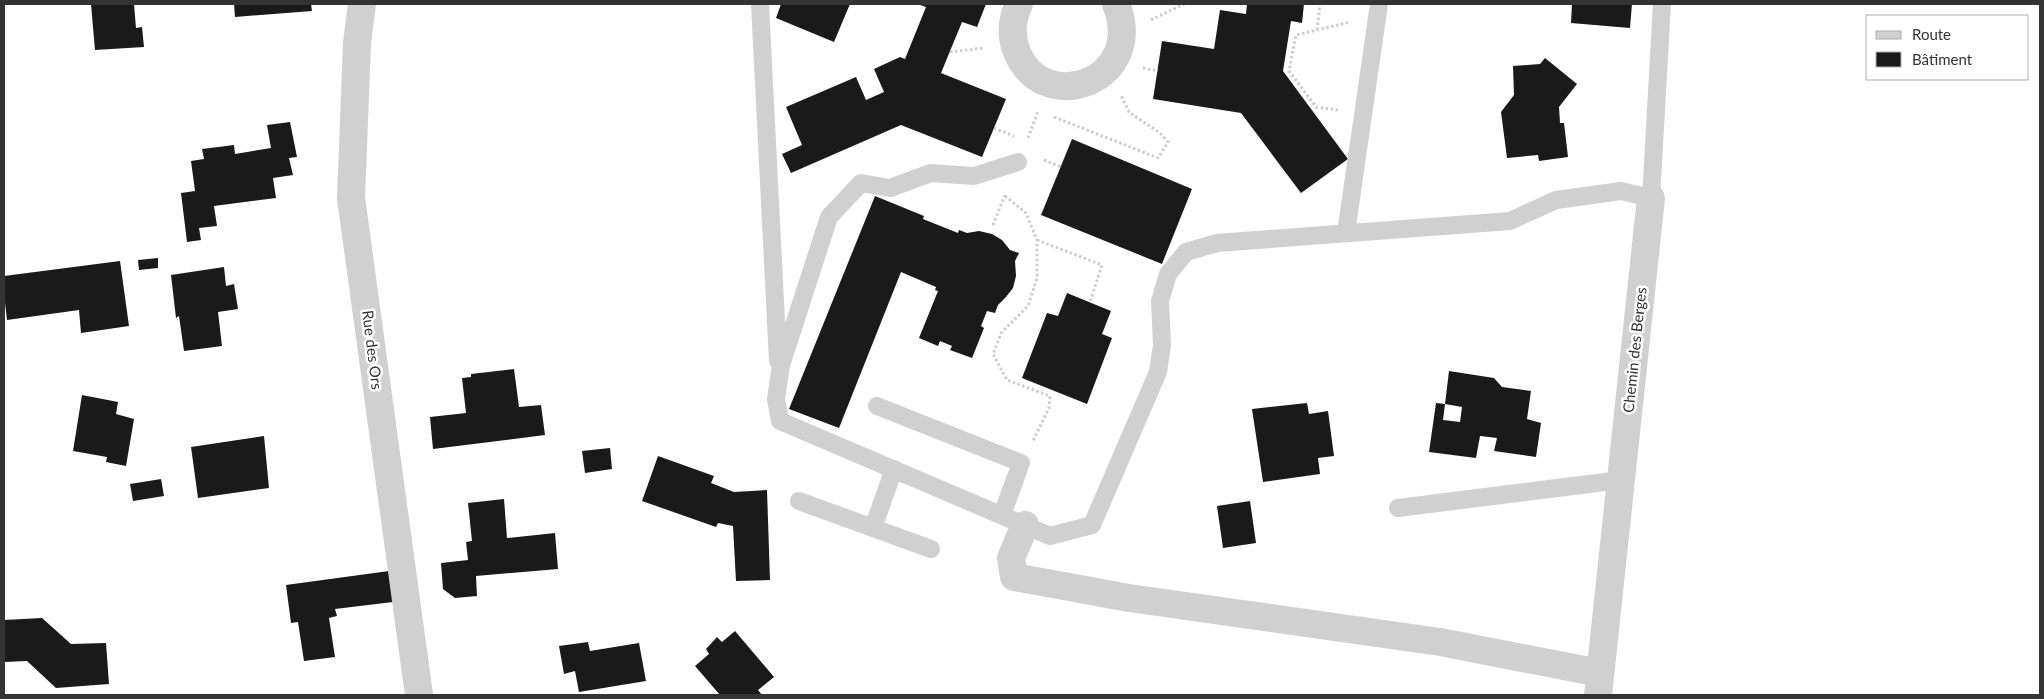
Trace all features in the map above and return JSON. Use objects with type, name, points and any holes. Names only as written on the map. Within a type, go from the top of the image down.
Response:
[{"type":"street","name":"Rue des Ors","points":[[362,4],[357,43],[351,198],[419,695]]},
{"type":"street","points":[[1019,4],[1015,12],[1012,28],[1013,44],[1019,58],[1029,71],[1042,80],[1057,85],[1073,86],[1088,82],[1102,74],[1120,49],[1123,33],[1122,18],[1116,4]]},
{"type":"street","name":"Chemin des Berges","points":[[1599,684],[1651,198]]},
{"type":"street","points":[[1013,520],[1010,558],[1014,577],[1129,598],[1440,642],[1599,684]]},
{"type":"lane","points":[[760,4],[779,377]]},
{"type":"lane","name":"Chemin des Berges","points":[[1651,198],[1662,4]]},
{"type":"lane","points":[[1346,233],[1378,10]]},
{"type":"lane","points":[[1018,162],[974,176],[931,173],[890,188],[861,183],[829,217],[781,365],[776,399],[780,421],[1050,536],[1092,525],[1158,372],[1162,344],[1160,301],[1168,274],[1186,252],[1217,242],[1510,221],[1556,200],[1621,191],[1651,198]]},
{"type":"lane","points":[[876,406],[1022,463],[1013,520]]},
{"type":"lane","points":[[873,528],[894,469]]},
{"type":"lane","points":[[1398,508],[1621,480]]},
{"type":"lane","points":[[799,501],[931,549]]},
{"type":"path","points":[[1317,30],[1320,4]]},
{"type":"path","points":[[1363,114],[1316,107],[1289,70],[1296,35],[1378,10]]},
{"type":"path","points":[[1038,111],[1158,158],[1168,142],[1160,133],[1129,112],[1108,68]]},
{"type":"path","points":[[994,128],[1018,137]]},
{"type":"path","points":[[1004,196],[1026,213],[1037,240],[1038,278],[1028,306],[1001,334],[992,354],[1007,380],[1050,396],[1049,408],[1022,463]]},
{"type":"path","points":[[1037,240],[1102,265],[1090,302]]},
{"type":"building","points":[[91,4],[134,4],[136,28],[142,27],[144,47],[95,50]]},
{"type":"building","points":[[234,4],[311,4],[312,11],[235,17]]},
{"type":"building","points":[[781,4],[850,4],[834,42],[776,18]]},
{"type":"building","points":[[917,4],[986,4],[977,27],[962,22],[941,73],[1006,99],[982,157],[901,125],[791,173],[782,154],[802,145],[786,107],[856,77],[866,100],[884,92],[874,69],[900,57],[905,59],[926,7]]},
{"type":"building","points":[[1247,4],[1304,4],[1302,23],[1291,21],[1283,71],[1348,159],[1301,193],[1241,113],[1153,99],[1162,41],[1214,49],[1220,10],[1246,14]]},
{"type":"building","points":[[1572,4],[1632,4],[1630,28],[1571,23]]},
{"type":"building","points":[[1545,58],[1577,84],[1559,107],[1560,123],[1564,123],[1568,157],[1539,161],[1538,155],[1507,158],[1501,112],[1514,95],[1513,66],[1540,64]]},
{"type":"building","points":[[290,122],[297,157],[289,158],[293,175],[273,178],[276,198],[214,206],[217,226],[199,228],[201,240],[187,242],[181,193],[195,191],[191,161],[204,159],[202,149],[234,145],[235,154],[271,148],[267,125]]},
{"type":"building","points":[[1072,139],[1192,189],[1162,264],[1041,215]]},
{"type":"building","points":[[875,196],[924,216],[923,219],[958,233],[959,230],[967,233],[979,231],[992,234],[1002,240],[1010,250],[1019,253],[1015,261],[1016,276],[1013,288],[998,305],[995,313],[987,311],[981,326],[984,328],[972,358],[950,350],[952,346],[940,341],[938,346],[919,338],[938,291],[935,290],[936,287],[901,272],[839,428],[789,409]]},
{"type":"building","points":[[158,258],[158,268],[139,270],[138,260]]},
{"type":"building","points":[[120,261],[129,326],[81,333],[79,310],[7,320],[4,276]]},
{"type":"building","points":[[224,267],[226,286],[234,284],[238,309],[218,312],[222,346],[184,351],[179,316],[176,318],[171,275]]},
{"type":"building","points":[[1067,293],[1111,311],[1102,334],[1112,338],[1087,404],[1022,378],[1047,313],[1058,316]]},
{"type":"building","points":[[514,369],[519,407],[541,405],[545,435],[433,449],[430,417],[466,413],[462,378],[471,377],[471,374]]},
{"type":"building","points":[[1449,371],[1494,378],[1502,387],[1531,391],[1527,419],[1541,423],[1536,457],[1494,451],[1497,438],[1480,436],[1476,458],[1429,452],[1436,403],[1445,404]],"holes":[[[1445,404],[1462,407],[1460,422],[1443,420]]]},
{"type":"building","points":[[82,395],[118,402],[116,414],[134,419],[126,466],[106,462],[107,457],[73,451]]},
{"type":"building","points":[[1307,403],[1309,414],[1328,411],[1334,456],[1318,458],[1320,474],[1263,482],[1252,409]]},
{"type":"building","points":[[264,436],[269,488],[198,498],[191,447]]},
{"type":"building","points":[[610,448],[612,469],[585,473],[582,451]]},
{"type":"building","points":[[658,456],[714,476],[711,483],[734,492],[767,490],[770,580],[736,581],[733,526],[718,523],[716,527],[642,501]]},
{"type":"building","points":[[161,479],[164,496],[133,501],[130,484]]},
{"type":"building","points":[[504,499],[507,538],[555,533],[558,569],[476,576],[477,596],[455,598],[443,589],[441,563],[468,560],[466,542],[472,541],[468,503]]},
{"type":"building","points":[[1250,501],[1256,543],[1223,548],[1217,506]]},
{"type":"building","points":[[389,571],[393,602],[335,609],[337,616],[329,618],[335,657],[304,661],[298,622],[291,623],[286,585]]},
{"type":"building","points":[[42,618],[71,644],[106,643],[109,684],[56,688],[27,661],[4,662],[4,620]]},
{"type":"building","points":[[735,631],[774,677],[758,690],[762,695],[720,695],[695,666],[709,654],[706,649],[717,637],[722,642]]},
{"type":"building","points":[[588,642],[590,651],[639,643],[646,681],[579,692],[575,671],[564,674],[559,646]]}]
